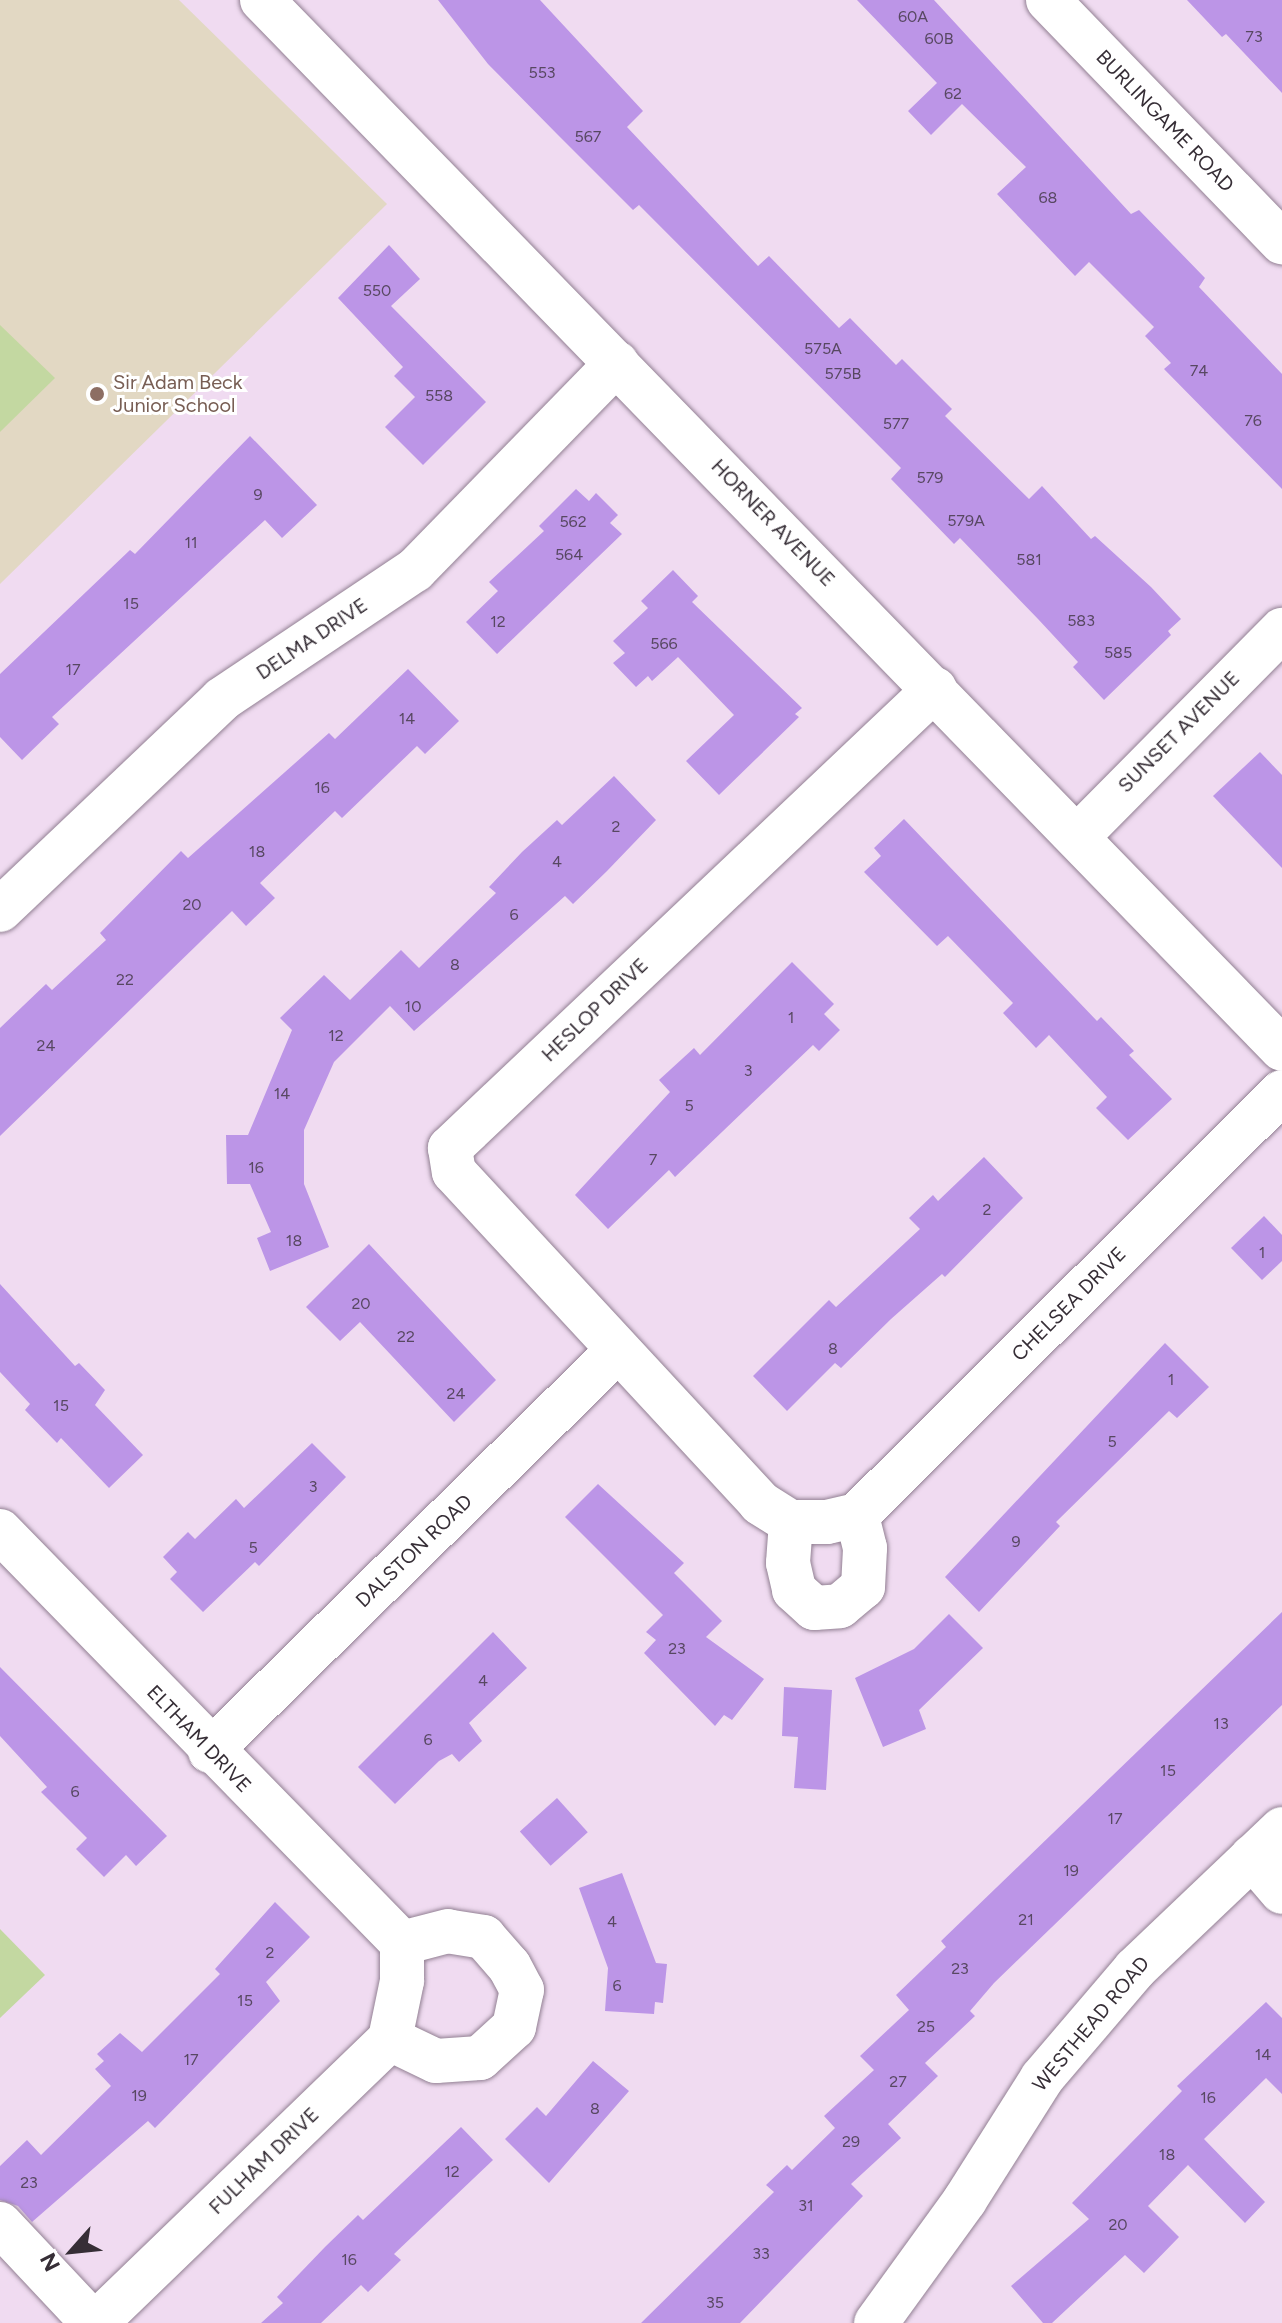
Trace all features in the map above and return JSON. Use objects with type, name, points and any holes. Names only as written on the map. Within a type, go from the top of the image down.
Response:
[{"type":"street","name":"HORNER AVENUE","points":[[262,0],[410,157],[617,363],[1282,1049]]},
{"type":"street","name":"BURLINGAME ROAD","points":[[1048,0],[1282,242]]},
{"type":"street","name":"DELMA DRIVE","points":[[0,910],[222,699],[415,570],[617,363]]},
{"type":"street","name":"SUNSET AVENUE","points":[[1078,836],[1282,630]]},
{"type":"street","name":"HESLOP DRIVE","points":[[618,1350],[454,1172],[450,1148],[935,689]]},
{"type":"street","name":"CHELSEA DRIVE","points":[[857,1515],[1282,1092]]},
{"type":"street","points":[[618,1350],[760,1503],[791,1522],[827,1522],[857,1515],[865,1548],[863,1587],[840,1606],[814,1608],[794,1590],[788,1563],[791,1522]]},
{"type":"street","name":"DALSTON ROAD","points":[[210,1751],[618,1350]]},
{"type":"street","name":"ELTHAM DRIVE","points":[[0,1531],[210,1751],[402,1962]]},
{"type":"street","points":[[1267,1843],[1282,1892]]},
{"type":"street","name":"WESTHEAD ROAD","points":[[876,2323],[965,2200],[1042,2078],[1135,1969],[1267,1843]]},
{"type":"street","points":[[448,1931],[484,1937],[509,1966],[522,1990],[514,2027],[480,2058],[436,2061],[390,2039],[402,1962],[448,1931]]},
{"type":"street","name":"FULHAM DRIVE","points":[[94,2323],[390,2039]]},
{"type":"street","points":[[0,2224],[94,2323]]},
{"type":"shaded area","name":"Sir Adam Beck Junior School","points":[[0,0],[179,0],[387,204],[0,584]]},
{"type":"green space","points":[[0,325],[55,378],[0,432]]},
{"type":"green space","points":[[0,1929],[45,1975],[0,2018]]},
{"type":"building","points":[[438,0],[540,0],[643,111],[627,127],[758,266],[769,256],[839,328],[850,318],[896,365],[902,359],[952,409],[945,416],[1029,499],[1042,486],[1091,539],[1095,536],[1151,587],[1181,619],[1168,631],[1171,635],[1104,700],[1073,667],[1078,662],[960,538],[954,544],[891,479],[901,468],[639,205],[633,210],[557,134],[488,64]]},
{"type":"building","points":[[857,0],[934,0],[1131,214],[1139,210],[1205,278],[1199,287],[1282,374],[1282,489],[1164,369],[1171,363],[1145,336],[1154,327],[1089,262],[1075,276],[997,194],[1026,167],[962,104],[931,135],[908,111],[937,83]]},
{"type":"building","points":[[1187,0],[1282,0],[1282,93],[1226,34],[1222,37]]},
{"type":"building","points":[[389,245],[420,279],[391,306],[486,402],[423,465],[385,427],[415,397],[394,376],[403,367],[338,298]]},
{"type":"building","points":[[250,436],[317,505],[282,538],[265,520],[52,717],[59,724],[22,760],[0,737],[0,674],[130,550],[135,554]]},
{"type":"building","points":[[576,489],[589,501],[596,493],[618,515],[610,523],[622,534],[497,654],[466,622],[498,591],[489,582],[544,531],[539,526]]},
{"type":"building","points":[[673,570],[698,596],[692,602],[802,708],[795,714],[799,717],[719,795],[686,761],[734,715],[678,657],[652,681],[648,676],[636,687],[613,663],[625,653],[613,641],[648,608],[641,601]]},
{"type":"building","points":[[408,669],[459,721],[425,754],[417,746],[342,818],[335,811],[260,883],[275,898],[246,926],[232,911],[0,1136],[0,1028],[46,984],[52,990],[106,940],[100,933],[181,851],[188,858],[329,733],[335,739]]},
{"type":"building","points":[[1260,752],[1282,775],[1282,868],[1213,796]]},
{"type":"building","points":[[614,776],[656,820],[607,871],[573,904],[565,896],[414,1031],[390,1006],[334,1062],[304,1130],[304,1184],[329,1247],[270,1271],[257,1238],[271,1232],[250,1184],[227,1184],[226,1135],[248,1135],[292,1030],[280,1018],[324,975],[350,1000],[401,950],[419,968],[496,893],[489,887],[522,852],[557,820],[562,825]]},
{"type":"building","points":[[904,819],[1097,1021],[1101,1017],[1134,1051],[1129,1055],[1172,1099],[1128,1140],[1096,1108],[1107,1097],[1049,1035],[1036,1048],[1003,1013],[1013,1003],[948,936],[937,946],[864,872],[881,856],[874,848]]},
{"type":"building","points":[[792,962],[834,1004],[824,1014],[840,1030],[819,1051],[813,1045],[675,1177],[669,1170],[608,1229],[575,1195],[670,1092],[659,1080],[694,1048],[700,1055]]},
{"type":"building","points":[[984,1157],[1023,1198],[945,1277],[942,1274],[841,1368],[835,1363],[787,1411],[753,1376],[829,1300],[836,1307],[920,1229],[909,1218],[933,1195],[938,1201]]},
{"type":"building","points":[[1264,1216],[1282,1235],[1282,1261],[1262,1280],[1231,1248]]},
{"type":"building","points":[[369,1244],[496,1380],[454,1422],[360,1322],[340,1341],[306,1307]]},
{"type":"building","points":[[0,1284],[75,1366],[79,1363],[105,1390],[95,1405],[143,1455],[109,1488],[61,1438],[57,1443],[25,1410],[30,1404],[0,1372]]},
{"type":"building","points":[[1165,1343],[1209,1387],[1177,1418],[1169,1411],[1056,1522],[1060,1526],[979,1612],[945,1577]]},
{"type":"building","points":[[312,1443],[346,1477],[259,1566],[255,1562],[203,1612],[170,1579],[177,1572],[163,1557],[188,1532],[195,1539],[236,1499],[244,1508]]},
{"type":"building","points":[[598,1484],[684,1563],[674,1573],[722,1621],[706,1637],[764,1679],[732,1720],[724,1715],[715,1726],[644,1653],[656,1640],[646,1632],[663,1615],[565,1517]]},
{"type":"building","points":[[1282,1612],[1282,1705],[994,1983],[970,2011],[975,2016],[925,2063],[938,2076],[888,2124],[901,2138],[851,2184],[863,2196],[740,2323],[641,2323],[774,2192],[766,2185],[787,2165],[792,2170],[835,2128],[824,2116],[874,2070],[860,2056],[909,2010],[896,1995],[946,1947],[941,1941]]},
{"type":"building","points":[[949,1614],[983,1648],[919,1710],[926,1729],[883,1747],[855,1678],[914,1649]]},
{"type":"building","points":[[493,1632],[527,1668],[469,1723],[482,1741],[459,1762],[452,1754],[439,1761],[395,1804],[358,1767]]},
{"type":"building","points":[[0,1667],[167,1836],[136,1866],[126,1855],[104,1877],[76,1849],[87,1838],[41,1792],[47,1787],[0,1736]]},
{"type":"building","points":[[784,1687],[832,1690],[826,1790],[794,1788],[798,1737],[782,1736]]},
{"type":"building","points":[[557,1798],[588,1832],[551,1866],[520,1831]]},
{"type":"building","points":[[622,1873],[656,1963],[667,1964],[663,2003],[655,2002],[654,2014],[605,2011],[608,1968],[579,1888]]},
{"type":"building","points":[[275,1902],[310,1937],[266,1982],[280,2001],[155,2128],[148,2121],[32,2222],[18,2206],[0,2200],[0,2166],[27,2140],[41,2155],[111,2086],[95,2069],[104,2061],[97,2054],[120,2033],[142,2052],[220,1974],[215,1969]]},
{"type":"building","points":[[1266,2002],[1282,2018],[1282,2094],[1266,2078],[1204,2139],[1265,2202],[1245,2223],[1188,2165],[1148,2206],[1179,2237],[1144,2273],[1125,2255],[1052,2323],[1043,2323],[1011,2286],[1089,2219],[1072,2203],[1182,2091],[1177,2086]]},
{"type":"building","points":[[593,2061],[629,2091],[549,2183],[505,2139],[537,2107],[546,2116]]},
{"type":"building","points":[[461,2127],[493,2160],[394,2254],[401,2260],[368,2292],[361,2285],[321,2323],[261,2323],[283,2303],[277,2297],[325,2247],[358,2215],[363,2220]]},
{"type":"place","name":"Sir Adam Beck Junior School","points":[[97,394]]}]
